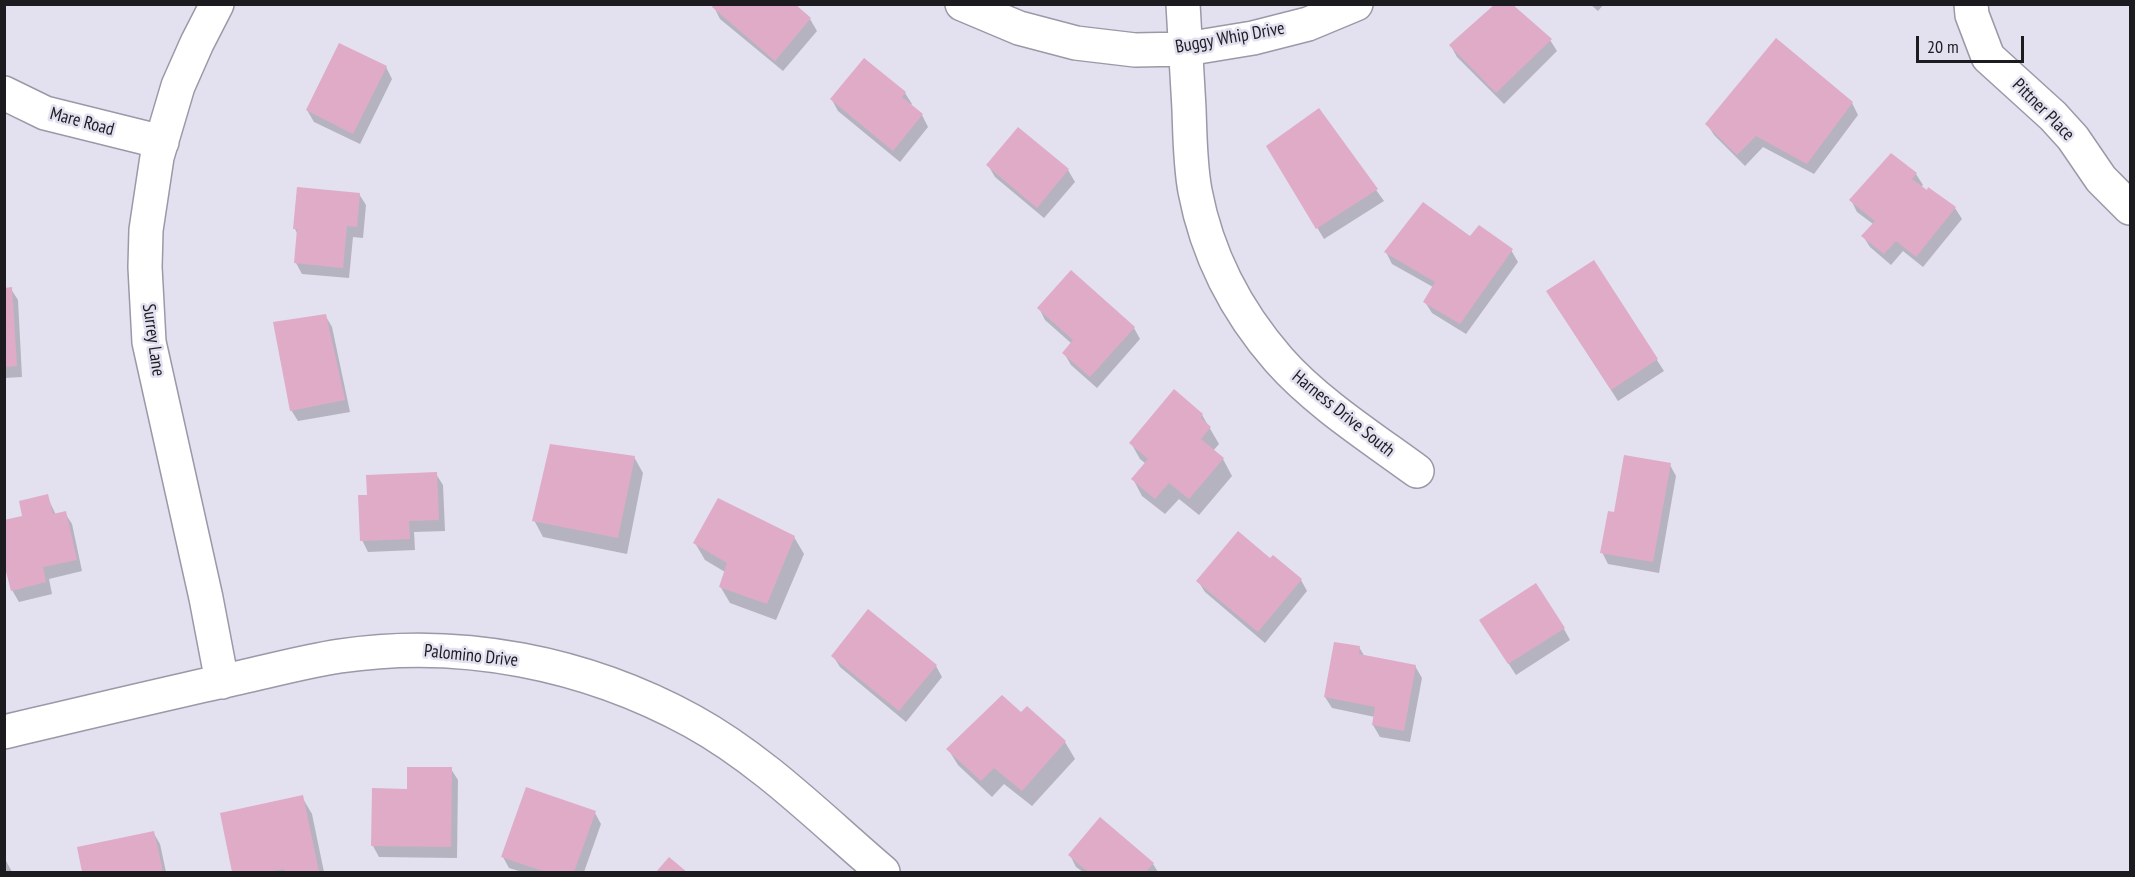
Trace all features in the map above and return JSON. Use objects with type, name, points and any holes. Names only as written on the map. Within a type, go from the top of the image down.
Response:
[{"type":"street","name":"Surrey Lane","points":[[217,4],[178,86],[157,157],[146,230],[145,267],[149,342],[206,598],[222,682]]},
{"type":"street","name":"Buggy Whip Drive","points":[[962,4],[1019,28],[1076,43],[1135,50],[1186,49],[1252,38],[1308,24],[1356,4]]},
{"type":"street","name":"Harness Drive South","points":[[1183,4],[1191,164],[1207,238],[1226,283],[1250,324],[1280,361],[1314,394],[1417,471]]},
{"type":"street","name":"Pittner Place","points":[[1971,4],[1972,15],[1988,57],[2053,116],[2073,138],[2101,179],[2130,208]]},
{"type":"street","name":"Mare Road","points":[[4,93],[45,113],[162,142]]},
{"type":"street","name":"Palomino Drive","points":[[4,732],[339,656],[396,650],[435,650],[473,653],[550,665],[623,688],[693,722],[757,764],[883,873]]},
{"type":"building","points":[[714,4],[795,4],[811,18],[775,61],[712,7]]},
{"type":"building","points":[[1495,4],[1512,4],[1552,39],[1496,93],[1449,45]]},
{"type":"building","points":[[1776,38],[1853,102],[1807,164],[1756,136],[1737,155],[1705,124]]},
{"type":"building","points":[[339,43],[387,66],[353,134],[306,110]]},
{"type":"building","points":[[864,58],[906,92],[902,97],[923,114],[893,151],[830,99]]},
{"type":"building","points":[[1319,108],[1378,189],[1316,229],[1266,146]]},
{"type":"building","points":[[1018,127],[1069,169],[1037,208],[986,165]]},
{"type":"building","points":[[1891,153],[1917,173],[1912,179],[1927,190],[1928,187],[1956,207],[1916,257],[1896,241],[1884,254],[1861,236],[1875,221],[1849,200]]},
{"type":"building","points":[[297,187],[360,193],[357,227],[347,226],[343,268],[294,263],[297,229],[293,229]]},
{"type":"building","points":[[1423,202],[1470,236],[1479,225],[1513,249],[1460,324],[1423,302],[1435,282],[1384,252]]},
{"type":"building","points":[[1594,260],[1658,359],[1611,390],[1546,291]]},
{"type":"building","points":[[1071,270],[1135,327],[1090,377],[1062,353],[1073,340],[1037,308]]},
{"type":"building","points":[[12,287],[17,366],[4,367],[4,288]]},
{"type":"building","points":[[326,314],[345,400],[290,411],[273,322]]},
{"type":"building","points":[[1174,389],[1203,414],[1201,418],[1211,427],[1201,439],[1224,458],[1189,499],[1169,483],[1155,499],[1131,479],[1148,459],[1129,443]]},
{"type":"building","points":[[550,444],[635,456],[618,538],[532,521]]},
{"type":"building","points":[[1624,455],[1671,463],[1653,562],[1600,553],[1608,511],[1614,512]]},
{"type":"building","points":[[437,472],[439,520],[409,521],[410,539],[360,541],[358,495],[367,495],[366,475]]},
{"type":"building","points":[[48,494],[53,514],[66,511],[77,560],[43,567],[46,582],[11,591],[4,564],[4,520],[22,516],[19,501]]},
{"type":"building","points":[[718,498],[795,536],[767,604],[719,587],[727,563],[693,543]]},
{"type":"building","points":[[1238,531],[1270,558],[1273,555],[1302,579],[1258,632],[1196,581]]},
{"type":"building","points":[[1536,583],[1565,628],[1508,664],[1479,620]]},
{"type":"building","points":[[868,609],[937,665],[899,711],[831,656]]},
{"type":"building","points":[[1334,642],[1360,646],[1359,654],[1416,665],[1404,731],[1372,725],[1375,707],[1324,697]]},
{"type":"building","points":[[1002,695],[1021,712],[1027,706],[1066,741],[1022,791],[994,768],[981,781],[946,749]]},
{"type":"building","points":[[407,767],[452,767],[451,847],[371,846],[372,788],[407,789]]},
{"type":"building","points":[[526,787],[596,811],[574,872],[546,872],[501,857]]},
{"type":"building","points":[[303,795],[319,872],[285,872],[284,869],[268,872],[232,872],[220,813]]},
{"type":"building","points":[[1100,817],[1154,863],[1146,872],[1088,872],[1068,855]]},
{"type":"building","points":[[154,831],[163,872],[82,872],[77,847]]},
{"type":"building","points":[[669,857],[687,872],[656,872]]}]
